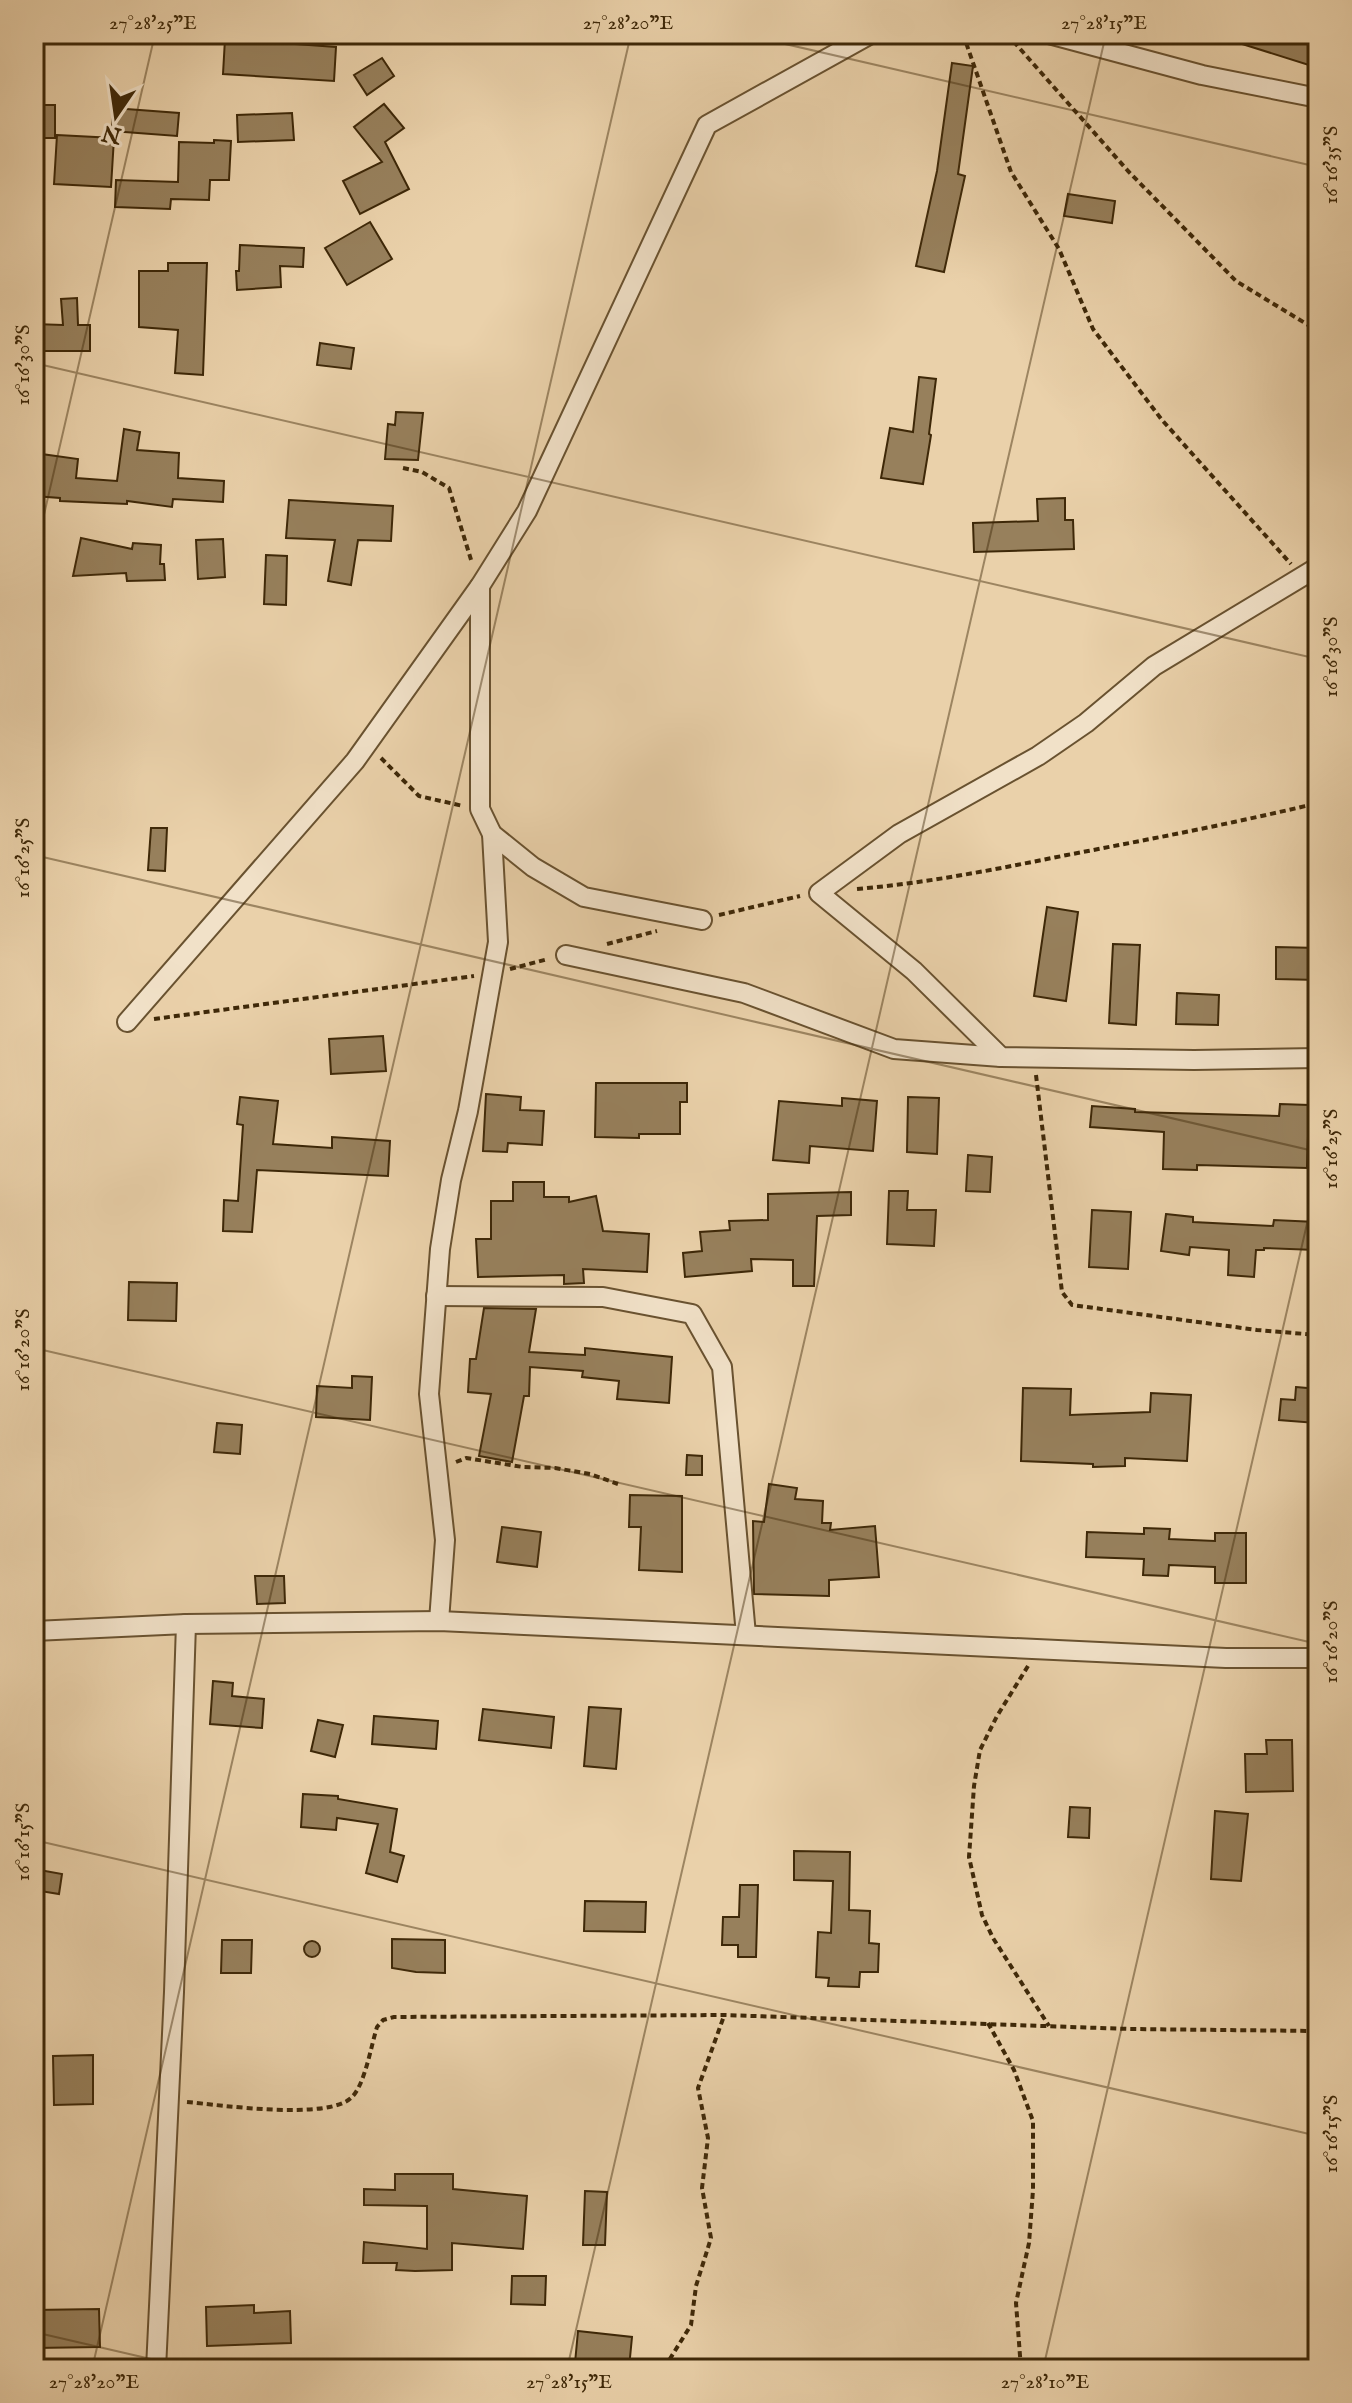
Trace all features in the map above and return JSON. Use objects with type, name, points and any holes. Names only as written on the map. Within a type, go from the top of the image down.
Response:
[{"type":"street","points":[[127,1022],[355,761],[480,586],[527,511],[707,125],[871,34]]},
{"type":"street","points":[[1049,34],[1202,75],[1318,98]]},
{"type":"street","points":[[1001,1057],[914,971],[819,893],[899,834],[1038,756],[1086,723],[1154,666],[1318,567]]},
{"type":"street","points":[[439,1621],[445,1540],[429,1394],[436,1296],[451,1180],[468,1111],[498,942],[492,834],[480,809],[480,586]]},
{"type":"street","points":[[492,834],[533,867],[584,897],[702,920]]},
{"type":"street","points":[[566,955],[744,993],[894,1049],[1001,1057],[1318,1058]]},
{"type":"street","points":[[436,1296],[603,1297],[692,1314],[722,1367],[746,1635]]},
{"type":"street","points":[[34,1631],[186,1624],[439,1621],[1226,1658],[1318,1658]]},
{"type":"street","points":[[156,2369],[186,1624]]},
{"type":"path","points":[[963,34],[1011,172],[1059,249],[1093,329],[1162,420],[1301,576]]},
{"type":"path","points":[[1007,34],[1128,171],[1236,281],[1318,331]]},
{"type":"path","points":[[403,468],[422,472],[449,488],[480,586]]},
{"type":"path","points":[[355,761],[383,758],[419,796],[480,809]]},
{"type":"path","points":[[702,920],[778,900],[904,885],[990,870],[1245,821],[1318,803]]},
{"type":"path","points":[[127,1022],[493,973],[657,931]]},
{"type":"path","points":[[1034,1057],[1062,1292],[1072,1305],[1257,1330],[1318,1335]]},
{"type":"path","points":[[440,1489],[450,1465],[466,1458],[523,1467],[555,1468],[590,1474],[618,1484]]},
{"type":"path","points":[[1038,1649],[980,1750],[969,1857],[982,1915],[993,1938],[1049,2026]]},
{"type":"path","points":[[168,2101],[306,2110],[338,2107],[350,2100],[358,2090],[377,2027],[383,2020],[394,2017],[725,2015],[1318,2031]]},
{"type":"path","points":[[667,2369],[668,2362],[691,2325],[696,2286],[711,2238],[702,2188],[708,2138],[698,2088],[725,2015]]},
{"type":"path","points":[[988,2023],[1014,2070],[1033,2121],[1029,2243],[1016,2303],[1021,2369]]},
{"type":"building","points":[[1223,34],[1318,34],[1318,46],[1312,66],[1223,38]]},
{"type":"building","points":[[225,39],[336,47],[334,81],[223,74]]},
{"type":"building","points":[[382,58],[394,76],[367,95],[354,75]]},
{"type":"building","points":[[952,63],[973,66],[958,174],[965,176],[944,272],[916,266],[937,171]]},
{"type":"building","points":[[384,104],[404,128],[385,142],[409,189],[360,214],[343,181],[382,162],[354,127]]},
{"type":"building","points":[[34,105],[55,105],[55,138],[34,138]]},
{"type":"building","points":[[113,108],[179,113],[177,136],[112,131]]},
{"type":"building","points":[[292,113],[294,140],[238,142],[237,115]]},
{"type":"building","points":[[57,135],[114,138],[111,187],[54,184]]},
{"type":"building","points":[[214,140],[231,141],[229,180],[210,180],[209,200],[171,199],[170,209],[115,207],[116,180],[178,182],[179,142],[214,143]]},
{"type":"building","points":[[1068,194],[1115,201],[1112,223],[1064,216]]},
{"type":"building","points":[[370,222],[392,259],[347,285],[325,248]]},
{"type":"building","points":[[240,245],[304,248],[303,267],[280,266],[281,287],[237,290]]},
{"type":"building","points":[[168,263],[207,263],[203,375],[175,373],[178,330],[139,327],[139,271],[168,271]]},
{"type":"building","points":[[77,298],[78,325],[90,325],[90,351],[34,351],[34,324],[63,325],[61,299]]},
{"type":"building","points":[[320,343],[354,348],[351,369],[317,365]]},
{"type":"building","points":[[919,377],[936,379],[923,484],[881,478],[890,428],[913,432]]},
{"type":"building","points":[[396,412],[423,413],[418,460],[385,459],[388,424],[395,425]]},
{"type":"building","points":[[124,429],[140,432],[137,450],[179,453],[178,478],[224,481],[223,502],[173,499],[172,507],[127,501],[127,504],[60,501],[60,498],[34,496],[34,453],[78,459],[76,478],[117,481]]},
{"type":"building","points":[[1065,498],[1065,520],[1073,520],[1074,549],[974,552],[973,523],[1038,521],[1037,499]]},
{"type":"building","points":[[289,500],[393,506],[391,541],[358,540],[351,585],[328,581],[335,540],[286,538]]},
{"type":"building","points":[[81,538],[132,549],[133,543],[161,545],[160,564],[164,564],[165,580],[127,581],[126,573],[73,576]]},
{"type":"building","points":[[223,539],[225,577],[198,579],[196,540]]},
{"type":"building","points":[[266,555],[287,556],[286,605],[264,604]]},
{"type":"building","points":[[151,828],[167,828],[165,871],[148,870]]},
{"type":"building","points":[[1047,907],[1078,912],[1066,1001],[1034,996]]},
{"type":"building","points":[[1113,944],[1140,945],[1136,1025],[1109,1023]]},
{"type":"building","points":[[1276,947],[1318,948],[1318,980],[1276,979]]},
{"type":"building","points":[[1177,993],[1219,995],[1218,1025],[1176,1024]]},
{"type":"building","points":[[383,1036],[386,1071],[331,1074],[329,1039]]},
{"type":"building","points":[[596,1083],[687,1083],[687,1102],[680,1102],[680,1134],[639,1134],[639,1138],[595,1137]]},
{"type":"building","points":[[486,1094],[521,1097],[520,1110],[544,1111],[542,1145],[508,1143],[507,1152],[483,1151]]},
{"type":"building","points":[[240,1097],[278,1101],[273,1144],[332,1148],[332,1137],[390,1141],[388,1176],[257,1170],[252,1232],[223,1231],[224,1200],[238,1201],[243,1125],[237,1124]]},
{"type":"building","points":[[908,1097],[939,1098],[937,1154],[907,1152]]},
{"type":"building","points":[[842,1098],[877,1101],[873,1151],[810,1146],[809,1163],[773,1160],[779,1101],[842,1106]]},
{"type":"building","points":[[1280,1104],[1309,1105],[1307,1168],[1197,1165],[1197,1170],[1163,1169],[1164,1132],[1090,1127],[1092,1106],[1135,1109],[1135,1112],[1279,1116]]},
{"type":"building","points":[[968,1155],[992,1157],[990,1192],[966,1191]]},
{"type":"building","points":[[513,1182],[544,1182],[544,1197],[569,1197],[569,1202],[596,1196],[603,1231],[649,1234],[647,1272],[583,1269],[584,1283],[564,1284],[564,1275],[478,1277],[476,1239],[491,1239],[491,1201],[513,1201]]},
{"type":"building","points":[[889,1191],[908,1191],[907,1210],[936,1210],[934,1246],[887,1244]]},
{"type":"building","points":[[851,1192],[851,1215],[817,1216],[814,1286],[793,1286],[793,1260],[751,1259],[752,1271],[685,1277],[683,1253],[702,1251],[700,1232],[730,1230],[729,1221],[768,1220],[768,1194]]},
{"type":"building","points":[[1092,1210],[1131,1212],[1128,1269],[1089,1267]]},
{"type":"building","points":[[1166,1214],[1193,1217],[1193,1222],[1273,1226],[1274,1220],[1316,1222],[1315,1250],[1256,1250],[1254,1277],[1228,1275],[1229,1250],[1190,1247],[1189,1255],[1161,1251]]},
{"type":"building","points":[[129,1282],[177,1283],[176,1321],[128,1320]]},
{"type":"building","points":[[484,1308],[536,1309],[529,1352],[585,1355],[585,1348],[672,1357],[669,1403],[617,1399],[619,1381],[582,1377],[583,1371],[530,1367],[529,1396],[524,1396],[512,1462],[479,1456],[491,1394],[468,1392],[470,1359],[476,1359]]},
{"type":"building","points":[[352,1376],[372,1377],[370,1420],[316,1417],[317,1386],[352,1388]]},
{"type":"building","points":[[1296,1387],[1318,1389],[1316,1423],[1279,1420],[1281,1399],[1295,1400]]},
{"type":"building","points":[[1023,1388],[1071,1389],[1070,1415],[1150,1412],[1151,1393],[1191,1395],[1187,1461],[1125,1458],[1125,1466],[1093,1467],[1093,1464],[1021,1461]]},
{"type":"building","points":[[217,1423],[242,1425],[240,1454],[214,1452]]},
{"type":"building","points":[[687,1455],[702,1456],[702,1475],[686,1475]]},
{"type":"building","points":[[769,1484],[797,1488],[795,1499],[823,1501],[822,1523],[831,1523],[830,1530],[875,1526],[879,1577],[829,1580],[829,1596],[754,1594],[753,1521],[764,1522]]},
{"type":"building","points":[[630,1495],[682,1496],[682,1572],[639,1570],[641,1527],[629,1527]]},
{"type":"building","points":[[502,1527],[541,1532],[537,1567],[497,1562]]},
{"type":"building","points":[[1144,1528],[1170,1529],[1169,1539],[1215,1541],[1215,1533],[1246,1533],[1246,1583],[1215,1583],[1215,1567],[1169,1565],[1168,1576],[1143,1575],[1144,1559],[1086,1557],[1087,1532],[1144,1534]]},
{"type":"building","points":[[255,1576],[284,1576],[285,1603],[257,1604]]},
{"type":"building","points":[[213,1681],[233,1683],[232,1696],[264,1699],[262,1728],[210,1724]]},
{"type":"building","points":[[589,1707],[621,1709],[616,1769],[584,1766]]},
{"type":"building","points":[[483,1709],[554,1717],[551,1748],[479,1740]]},
{"type":"building","points":[[374,1716],[438,1721],[436,1749],[372,1744]]},
{"type":"building","points":[[318,1720],[343,1725],[335,1757],[311,1751]]},
{"type":"building","points":[[1266,1740],[1292,1740],[1293,1791],[1246,1792],[1245,1754],[1267,1754]]},
{"type":"building","points":[[303,1794],[338,1796],[338,1799],[397,1809],[390,1852],[404,1856],[397,1882],[366,1873],[378,1824],[337,1818],[336,1830],[301,1827]]},
{"type":"building","points":[[1070,1807],[1090,1808],[1089,1838],[1068,1837]]},
{"type":"building","points":[[1215,1811],[1248,1814],[1241,1881],[1211,1879]]},
{"type":"building","points":[[794,1851],[850,1852],[849,1910],[870,1911],[869,1943],[879,1944],[878,1972],[860,1972],[859,1987],[828,1986],[829,1978],[816,1977],[818,1932],[831,1933],[833,1881],[794,1880]]},
{"type":"building","points":[[34,1869],[62,1874],[59,1894],[34,1890]]},
{"type":"building","points":[[740,1885],[758,1885],[756,1957],[738,1957],[738,1945],[722,1945],[723,1917],[739,1917]]},
{"type":"building","points":[[585,1901],[646,1902],[645,1932],[584,1931]]},
{"type":"building","points":[[392,1939],[445,1940],[445,1973],[392,1968]]},
{"type":"building","points":[[222,1940],[252,1940],[251,1973],[221,1973]]},
{"type":"building","points":[[309,1941],[315,1941],[320,1949],[318,1955],[309,1957],[304,1952],[304,1946]]},
{"type":"building","points":[[93,2055],[93,2104],[54,2105],[53,2056]]},
{"type":"building","points":[[395,2174],[453,2174],[453,2189],[527,2196],[523,2249],[452,2243],[452,2270],[396,2270],[397,2263],[363,2263],[364,2242],[427,2249],[427,2206],[364,2205],[364,2189],[395,2190]]},
{"type":"building","points":[[585,2191],[607,2192],[605,2245],[583,2245]]},
{"type":"building","points":[[512,2276],[546,2276],[545,2305],[511,2304]]},
{"type":"building","points":[[254,2305],[254,2313],[290,2311],[291,2343],[207,2346],[206,2307]]},
{"type":"building","points":[[99,2309],[100,2347],[34,2348],[34,2310]]},
{"type":"building","points":[[578,2331],[632,2337],[629,2368],[575,2363]]}]
